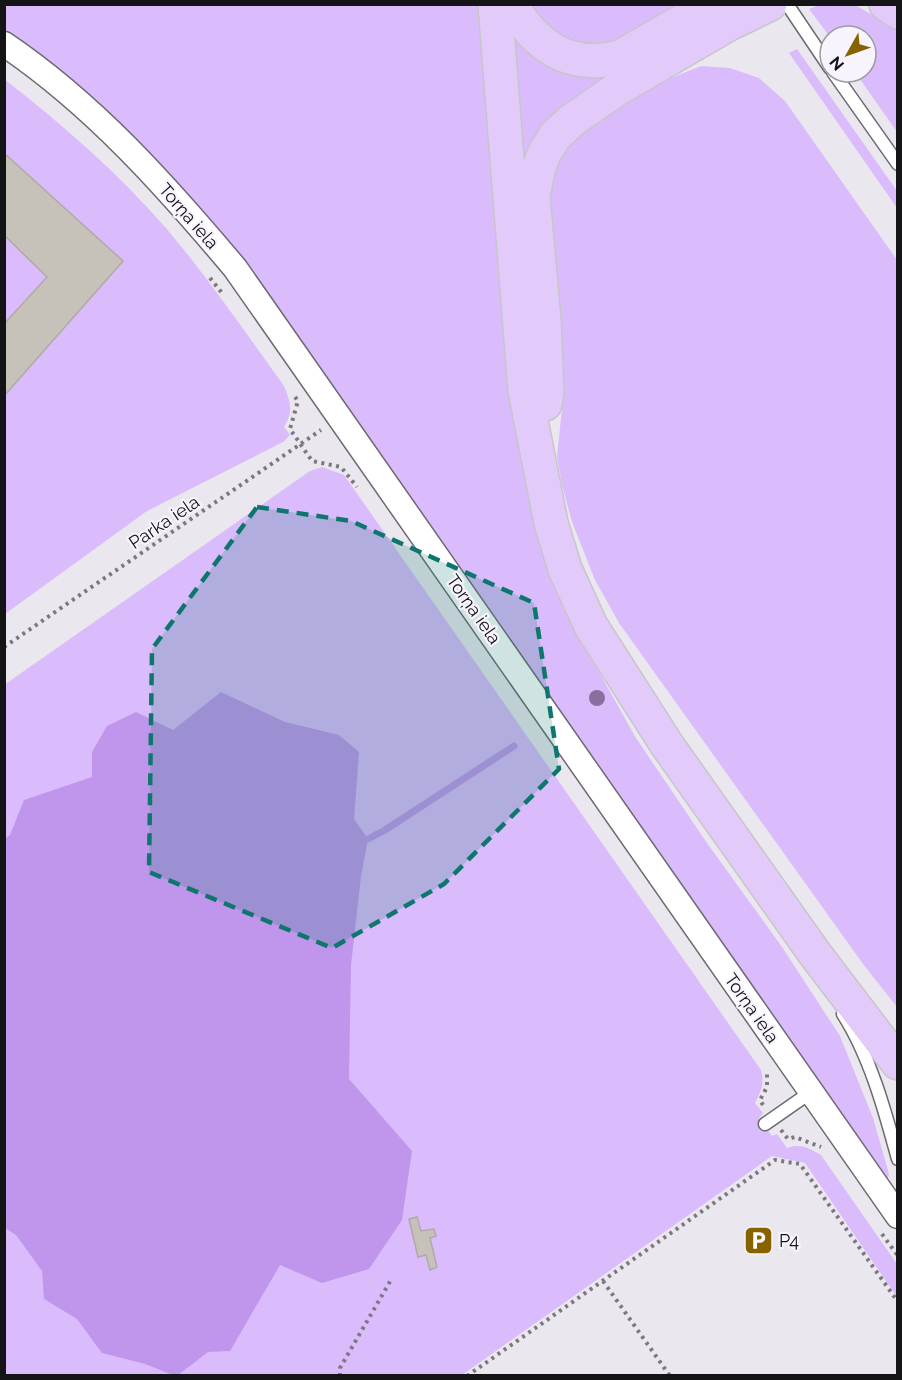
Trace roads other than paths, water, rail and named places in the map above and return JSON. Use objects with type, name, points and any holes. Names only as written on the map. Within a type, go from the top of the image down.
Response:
[{"type":"main road","points":[[495,4],[525,390],[556,542],[565,569],[591,626],[667,745],[897,1063]]},
{"type":"main road","points":[[511,4],[543,45],[564,56],[585,61],[604,61],[620,57],[712,4]]},
{"type":"main road","points":[[538,450],[547,392],[544,320],[533,197],[538,170],[544,154],[555,136],[571,121],[617,89],[729,24],[770,4]]},
{"type":"main road","points":[[886,4],[897,12]]},
{"type":"street","name":"Torņa iela","points":[[4,44],[60,86],[126,145],[194,219],[235,268],[811,1092],[888,1222]]},
{"type":"lane","points":[[787,4],[818,50]]},
{"type":"lane","points":[[841,84],[897,164]]},
{"type":"lane","points":[[713,811],[747,872],[846,1018],[870,1070],[888,1121],[897,1159]]},
{"type":"lane","points":[[769,1122],[811,1092]]},
{"type":"waterway","points":[[368,839],[514,746]]},
{"type":"place","name":"P4","points":[[758,1240]]}]
